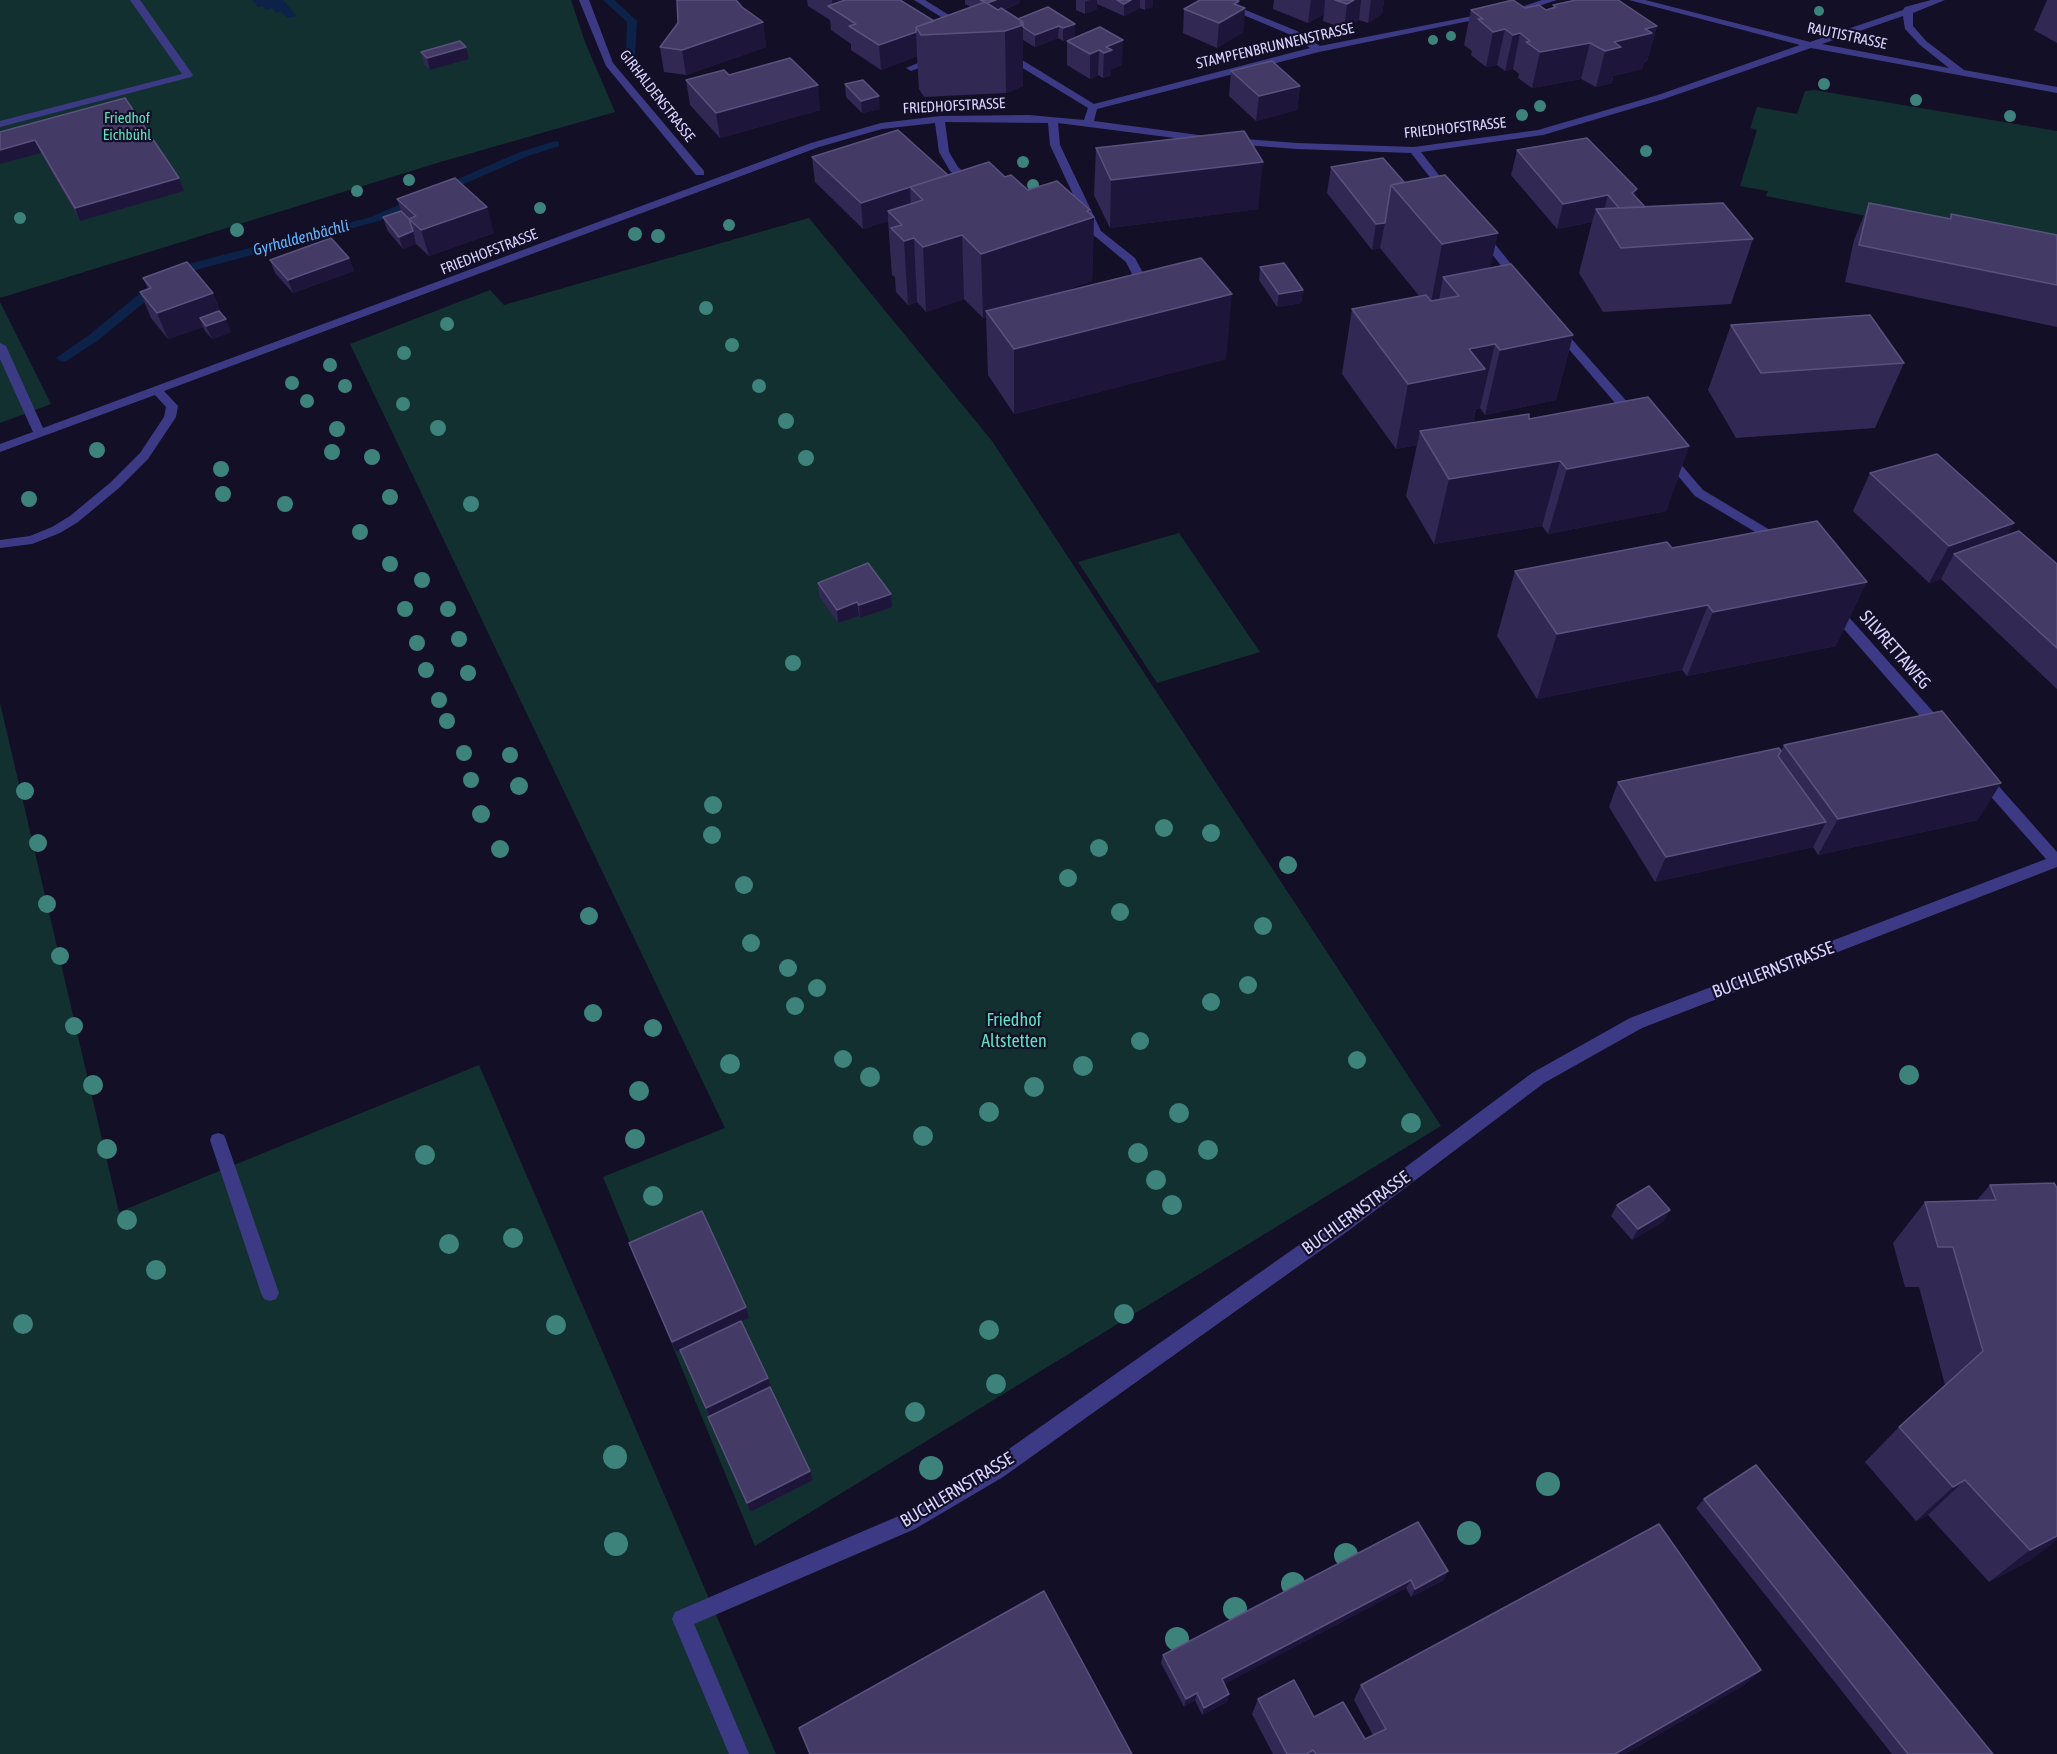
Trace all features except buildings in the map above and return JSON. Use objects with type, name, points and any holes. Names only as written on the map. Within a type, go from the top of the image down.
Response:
[{"type":"street","points":[[0,124],[189,75],[135,0]]},
{"type":"street","name":"GIRHALDENSTRASSE","points":[[585,0],[609,64],[700,173]]},
{"type":"street","points":[[919,0],[976,35]]},
{"type":"street","points":[[1213,0],[1294,33],[1318,49]]},
{"type":"street","points":[[1508,12],[1552,0]]},
{"type":"street","name":"RAUTISTRASSE","points":[[1634,0],[1810,45],[2057,90]]},
{"type":"street","name":"FRIEDHOFSTRASSE","points":[[0,448],[815,145],[881,126],[940,119],[1053,119],[1227,141],[1414,150],[1539,134],[1661,97],[1908,9],[1919,2],[1940,0]]},
{"type":"street","points":[[1908,9],[1908,27],[1923,43],[1962,72]]},
{"type":"street","name":"STAMPFENBRUNNENSTRASSE","points":[[1093,107],[1318,49],[1497,15]]},
{"type":"street","points":[[995,47],[1093,107],[1088,123]]},
{"type":"street","points":[[911,68],[943,56]]},
{"type":"street","points":[[940,119],[944,152],[954,169],[978,191]]},
{"type":"street","points":[[1053,119],[1055,145],[1096,233],[1131,260],[1152,302]]},
{"type":"street","points":[[1414,150],[1454,200]]},
{"type":"street","points":[[1476,228],[1528,292]]},
{"type":"street","points":[[1550,320],[1639,422]]},
{"type":"street","points":[[0,346],[40,434]]},
{"type":"street","points":[[0,544],[32,540],[56,530],[74,519],[115,485],[144,456],[170,417],[172,406],[157,390]]},
{"type":"street","points":[[1661,448],[1699,493],[1771,536],[1786,554]]},
{"type":"street","name":"SILVRETTAWEG","points":[[1825,598],[1948,738]]},
{"type":"street","points":[[1971,765],[2057,861]]},
{"type":"street","name":"BUCHLERNSTRASSE","points":[[740,1754],[682,1619],[908,1522],[996,1470],[1342,1225],[1538,1078],[1626,1028],[2057,861]]},
{"type":"street","points":[[218,1140],[270,1293]]},
{"type":"green space","name":"Friedhof Eichbühl","points":[[0,0],[571,0],[585,42],[615,112],[437,163],[0,298]]},
{"type":"green space","points":[[1814,90],[2057,131],[2057,254],[1766,196],[1768,191],[1740,186],[1757,130],[1750,128],[1757,107],[1797,114],[1805,91]]},
{"type":"green space","name":"Friedhof Altstetten","points":[[809,218],[992,441],[1441,1126],[755,1546],[603,1177],[725,1128],[350,344],[490,290],[504,305]]},
{"type":"green space","points":[[0,302],[51,404],[0,423]]},
{"type":"green space","points":[[1179,533],[1260,652],[1157,683],[1078,562]]},
{"type":"green space","points":[[0,703],[119,1212],[479,1065],[776,1754],[0,1754]]},
{"type":"water","points":[[252,0],[283,0],[297,16],[287,18],[281,11],[276,13],[272,8],[266,10],[263,6],[258,7]]},
{"type":"waterway","name":"Gyrhaldenbächli","points":[[608,0],[632,21],[631,54]]},
{"type":"waterway","name":"Gyrhaldenbächli","points":[[62,358],[93,338],[153,289],[188,268],[375,219],[524,154],[555,144]]}]
